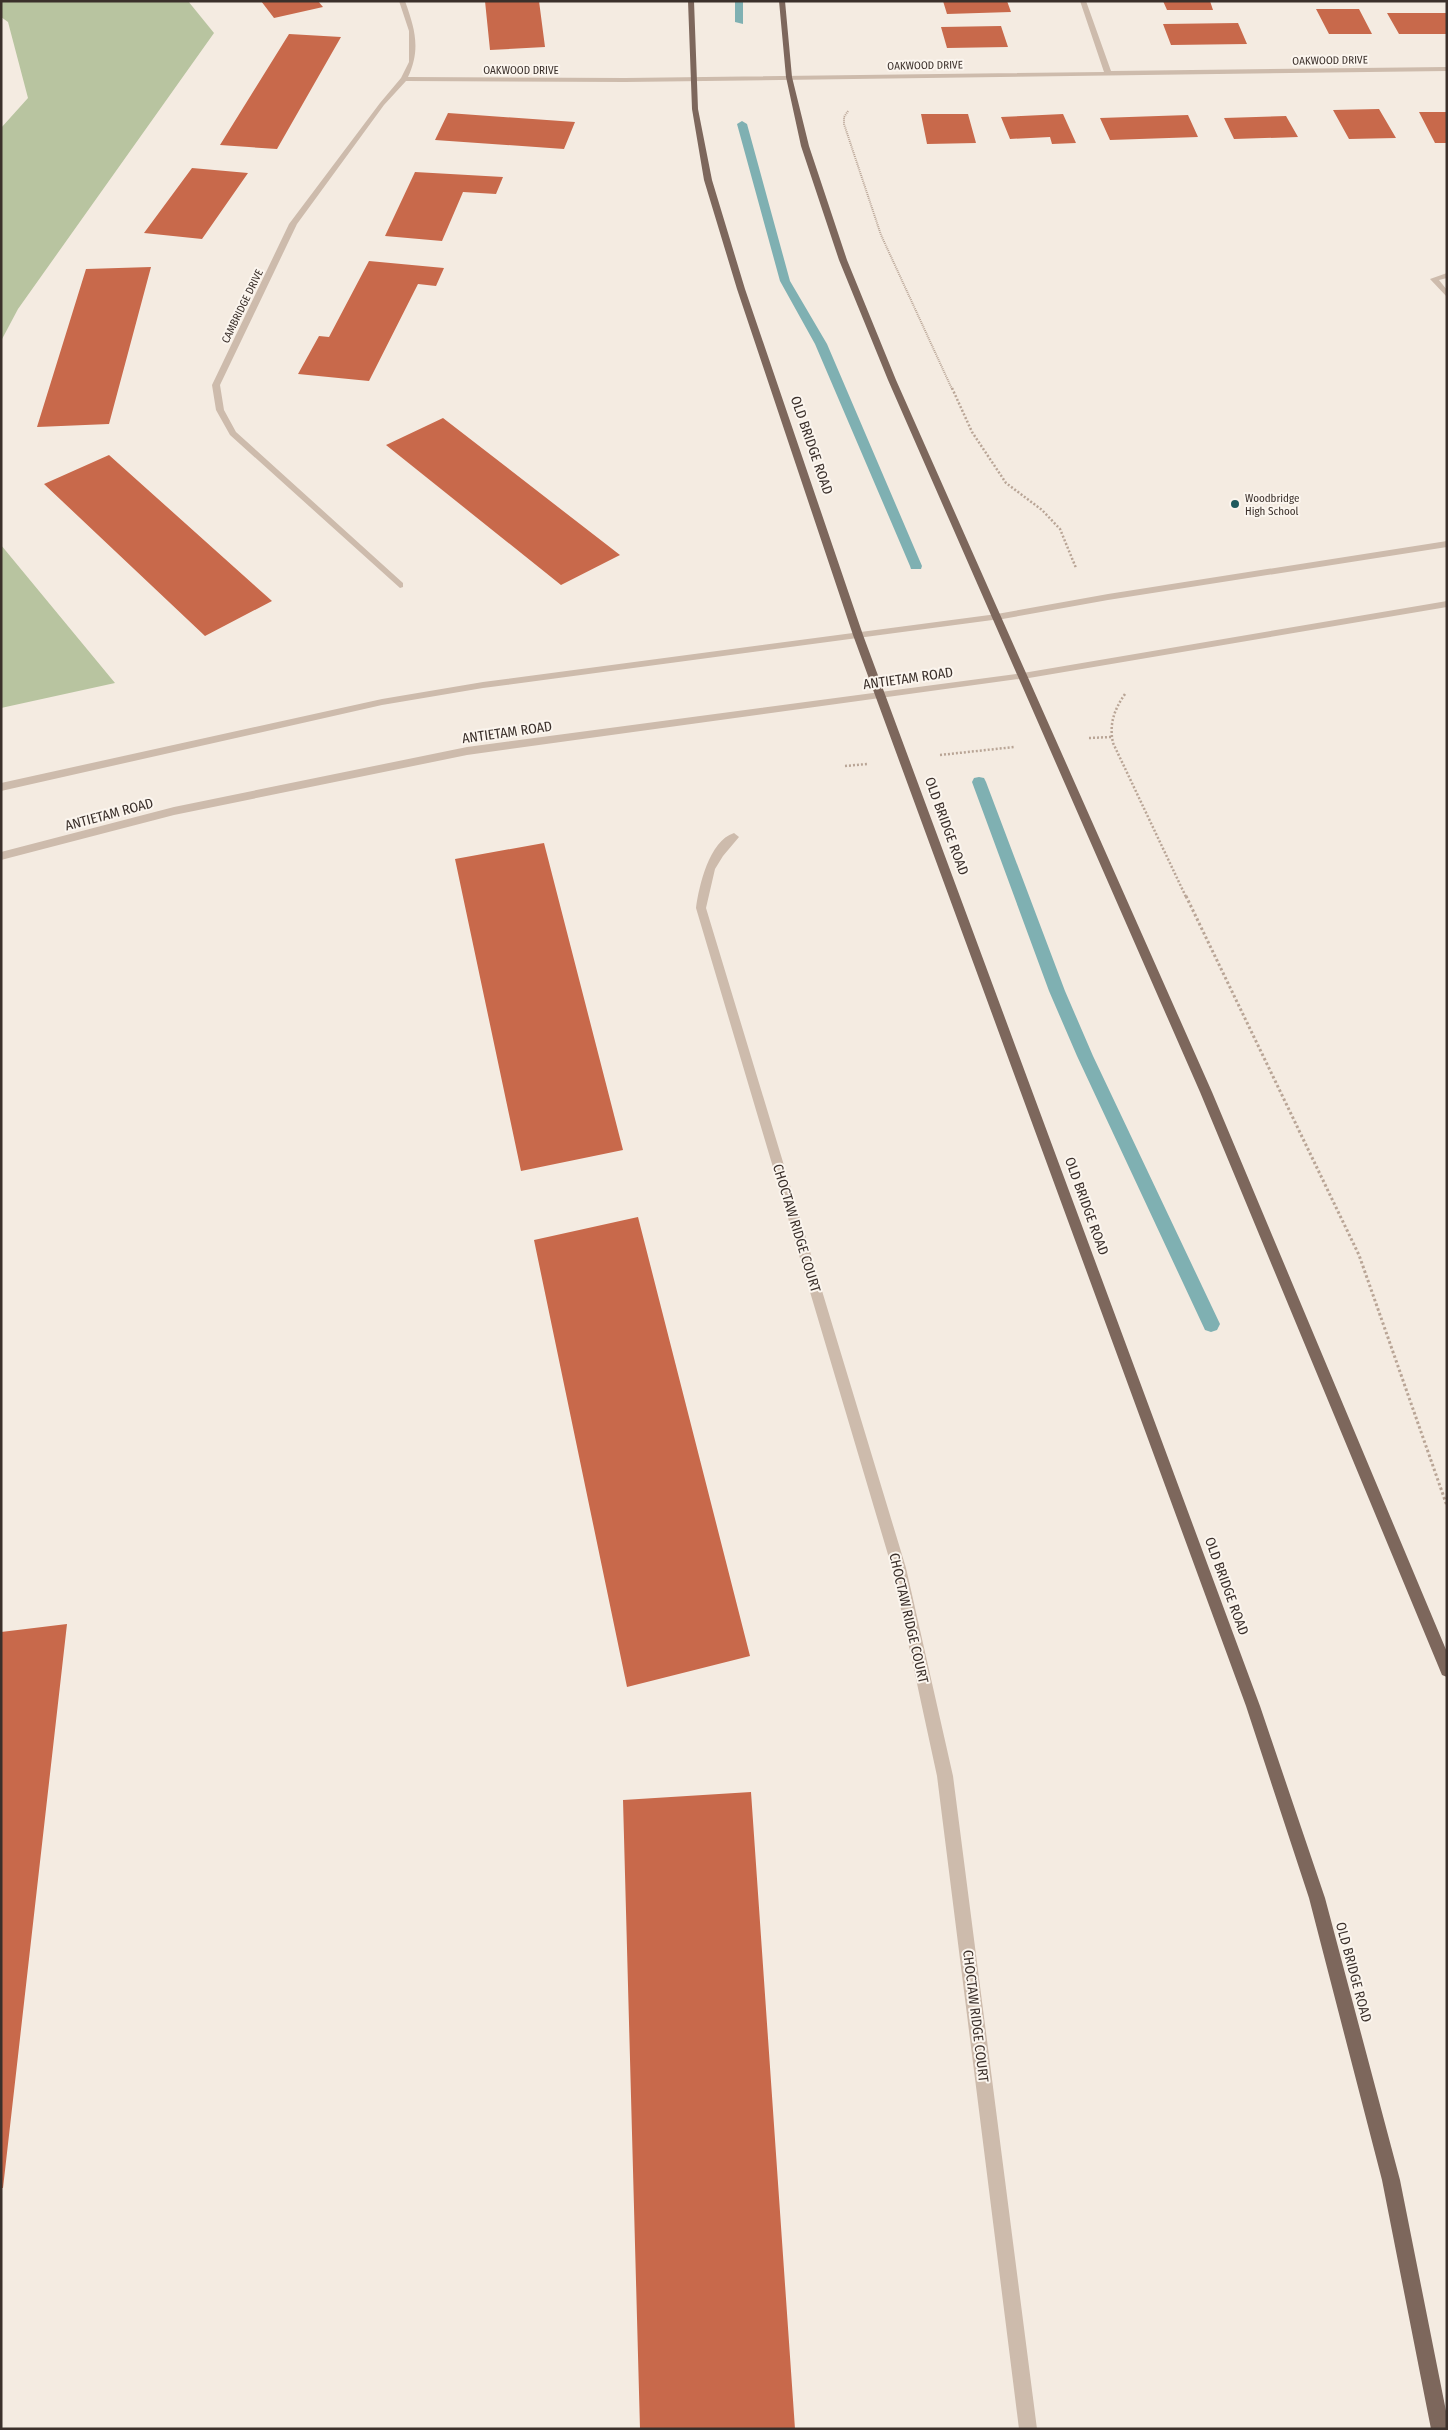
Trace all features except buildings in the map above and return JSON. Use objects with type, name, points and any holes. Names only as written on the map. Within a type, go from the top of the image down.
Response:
[{"type":"main road","name":"OLD BRIDGE ROAD","points":[[691,1],[695,109],[708,180],[741,289],[858,635],[1253,1706],[1317,1898],[1392,2180],[1440,2429]]},
{"type":"main road","points":[[782,1],[789,77],[805,146],[843,260],[892,380],[1206,1092],[1447,1670]]},
{"type":"street","name":"CAMBRIDGE DRIVE","points":[[400,585],[234,433],[220,410],[216,385],[293,224],[382,104],[404,79],[412,62],[412,31],[402,1]]},
{"type":"street","points":[[1083,1],[1108,72]]},
{"type":"street","name":"OAKWOOD DRIVE","points":[[404,79],[693,79],[1447,69]]},
{"type":"street","points":[[1447,275],[1434,279],[1447,295]]},
{"type":"street","points":[[1,787],[382,702],[483,685],[997,617],[1102,598],[1447,544]]},
{"type":"street","name":"ANTIETAM ROAD","points":[[1,856],[174,811],[467,751],[1023,676],[1447,604]]},
{"type":"street","name":"CHOCTAW RIDGE COURT","points":[[734,837],[720,851],[705,878],[701,908],[899,1568],[946,1776],[1028,2429]]},
{"type":"path","points":[[848,110],[844,117],[844,124],[881,234],[962,410],[999,475],[1012,488],[1042,510],[1060,529],[1077,570]]},
{"type":"path","points":[[1121,689],[1125,693],[1112,715],[1111,738],[1359,1255],[1447,1506]]},
{"type":"path","points":[[1099,736],[1111,738]]},
{"type":"path","points":[[946,754],[995,749]]},
{"type":"green space","points":[[1,1],[188,1],[214,33],[18,309],[1,341],[1,128],[28,98],[8,22],[1,17]]},
{"type":"green space","points":[[1,545],[115,683],[1,708]]},
{"type":"waterway","points":[[739,1],[740,22]]},
{"type":"waterway","points":[[742,124],[785,281],[821,344],[916,566]]},
{"type":"waterway","points":[[979,782],[1057,991],[1085,1056],[1211,1324]]},
{"type":"place","name":"Woodbridge High School","points":[[1235,504]]}]
